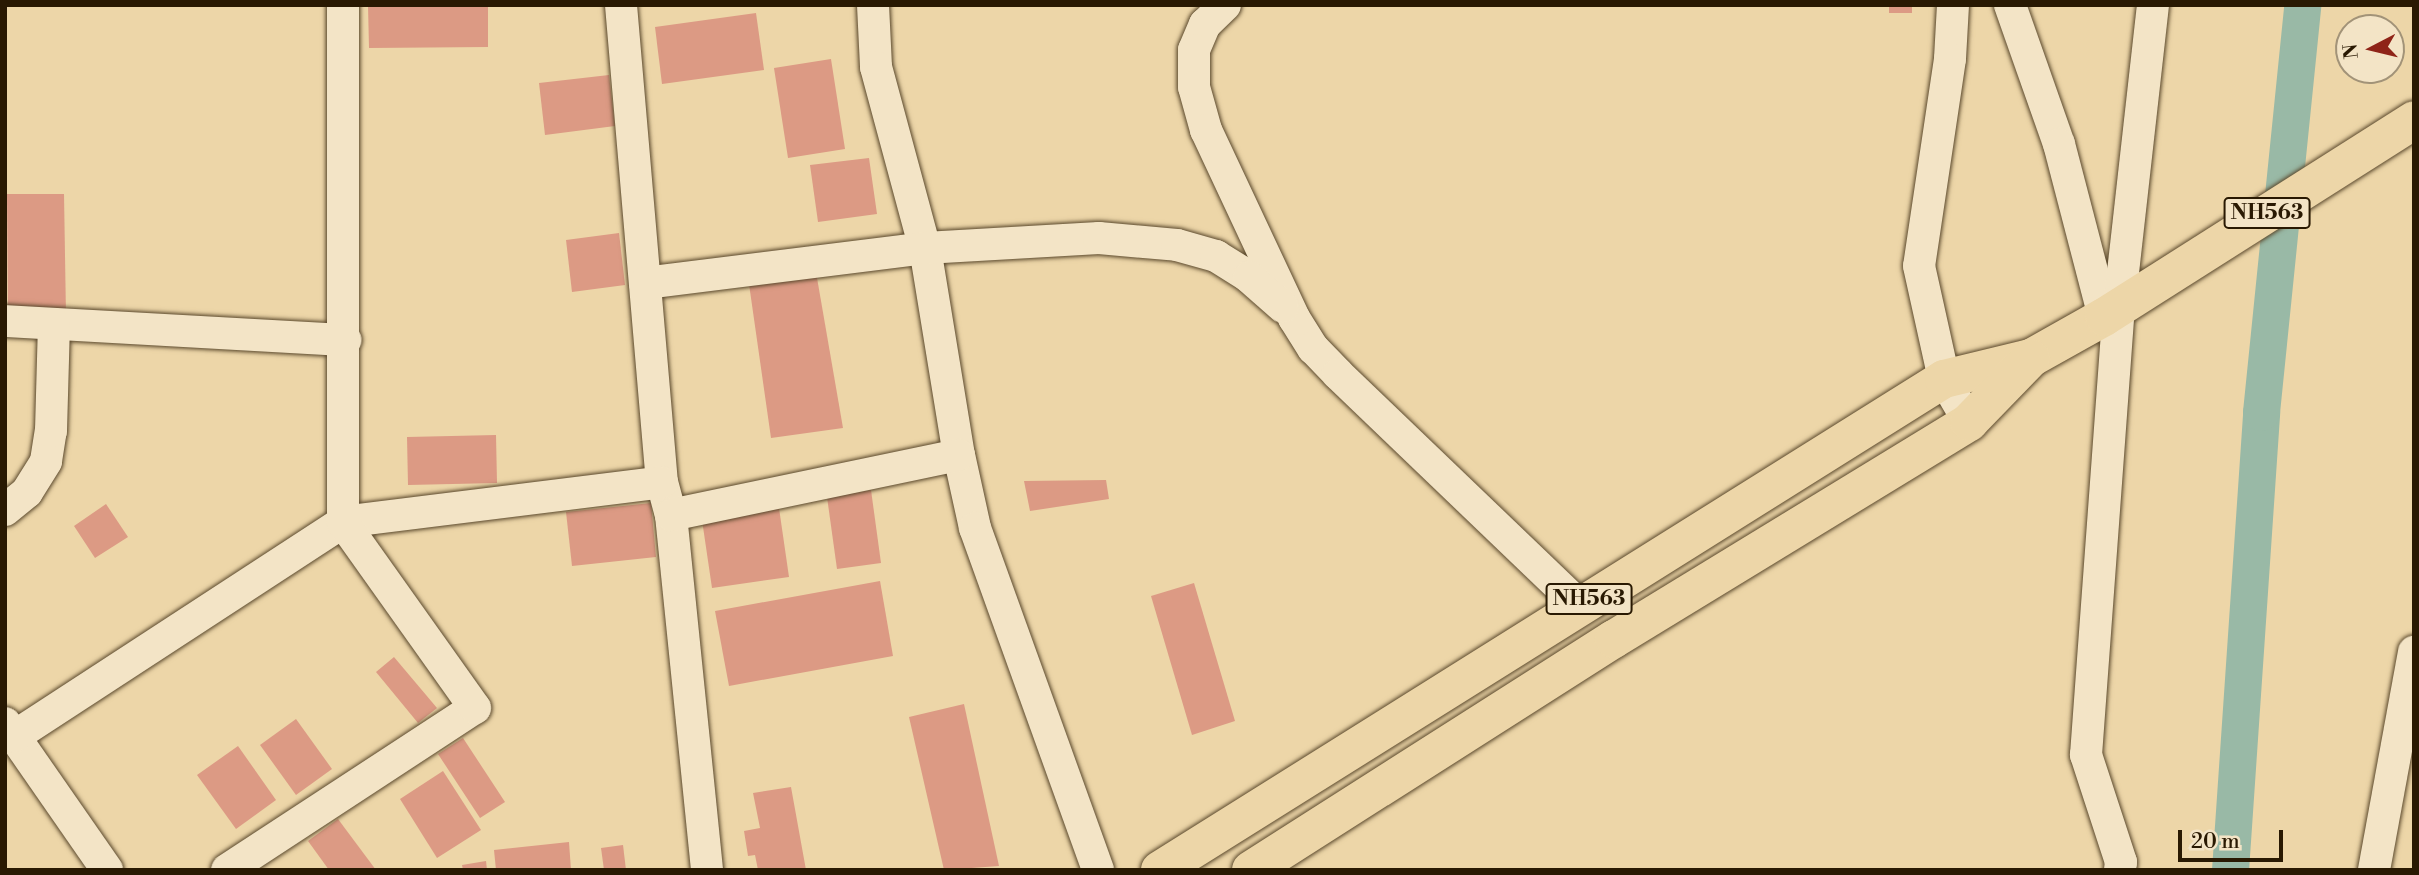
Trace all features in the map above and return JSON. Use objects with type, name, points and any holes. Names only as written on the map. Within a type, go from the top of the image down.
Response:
[{"type":"highway","name":"NH563","points":[[1251,870],[1614,639],[1969,422],[2031,358],[2121,306],[2404,125]]},
{"type":"highway","name":"NH563","points":[[1160,870],[1579,605],[1944,379],[2031,358]]},
{"type":"street","points":[[227,870],[475,708],[342,522],[345,340],[343,5]]},
{"type":"street","points":[[621,5],[662,482],[671,515],[707,870]]},
{"type":"street","points":[[873,5],[876,66],[925,248],[959,454],[975,528],[1098,870]]},
{"type":"street","points":[[1225,5],[1205,24],[1194,50],[1194,88],[1206,130],[1294,318],[1313,348],[1338,374],[1579,605]]},
{"type":"street","points":[[1953,5],[1950,59],[1919,266],[1944,379],[1969,422]]},
{"type":"street","points":[[2010,5],[2059,144],[2121,306]]},
{"type":"street","points":[[2120,870],[2121,862],[2086,755],[2121,306],[2153,5]]},
{"type":"street","points":[[645,283],[925,248],[1099,238],[1177,245],[1216,256],[1249,277],[1294,318]]},
{"type":"street","points":[[5,321],[345,340]]},
{"type":"street","points":[[5,510],[27,492],[46,461],[51,431],[54,324]]},
{"type":"street","points":[[671,515],[959,454]]},
{"type":"street","points":[[107,870],[10,729],[342,522],[662,482]]},
{"type":"street","points":[[2374,870],[2414,652]]},
{"type":"building","points":[[368,5],[488,5],[488,47],[369,48]]},
{"type":"building","points":[[1889,5],[1912,5],[1912,13],[1889,13]]},
{"type":"building","points":[[756,13],[764,70],[662,84],[655,27]]},
{"type":"building","points":[[831,59],[845,149],[788,158],[774,68]]},
{"type":"building","points":[[609,75],[615,126],[545,135],[539,83]]},
{"type":"building","points":[[869,158],[877,214],[818,222],[810,165]]},
{"type":"building","points":[[7,194],[64,194],[66,316],[8,316]]},
{"type":"building","points":[[619,233],[625,285],[572,292],[566,240]]},
{"type":"building","points":[[816,272],[843,428],[771,438],[749,284]]},
{"type":"building","points":[[496,435],[497,483],[408,485],[407,437]]},
{"type":"building","points":[[1106,480],[1109,499],[1030,511],[1024,481]]},
{"type":"building","points":[[871,490],[881,563],[837,569],[827,497]]},
{"type":"building","points":[[651,503],[656,557],[572,566],[566,512]]},
{"type":"building","points":[[106,504],[128,537],[95,558],[74,526]]},
{"type":"building","points":[[779,508],[789,577],[712,588],[702,520]]},
{"type":"building","points":[[880,581],[893,656],[729,686],[715,611]]},
{"type":"building","points":[[1194,583],[1235,721],[1192,735],[1151,596]]},
{"type":"building","points":[[394,657],[437,708],[418,723],[376,672]]},
{"type":"building","points":[[964,704],[999,866],[944,870],[909,717]]},
{"type":"building","points":[[296,719],[332,769],[296,795],[260,745]]},
{"type":"building","points":[[463,738],[505,802],[480,818],[438,754]]},
{"type":"building","points":[[238,746],[276,800],[236,829],[197,775]]},
{"type":"building","points":[[443,771],[481,830],[437,858],[400,799]]},
{"type":"building","points":[[791,787],[806,870],[758,870],[755,855],[748,856],[744,831],[760,828],[753,793]]},
{"type":"building","points":[[338,819],[376,870],[329,870],[308,841]]},
{"type":"building","points":[[569,842],[571,870],[496,870],[494,850]]},
{"type":"building","points":[[623,845],[626,870],[604,870],[601,848]]},
{"type":"building","points":[[486,861],[487,870],[463,870],[462,865]]},
{"type":"waterway","points":[[2230,870],[2261,412],[2302,5]]}]
